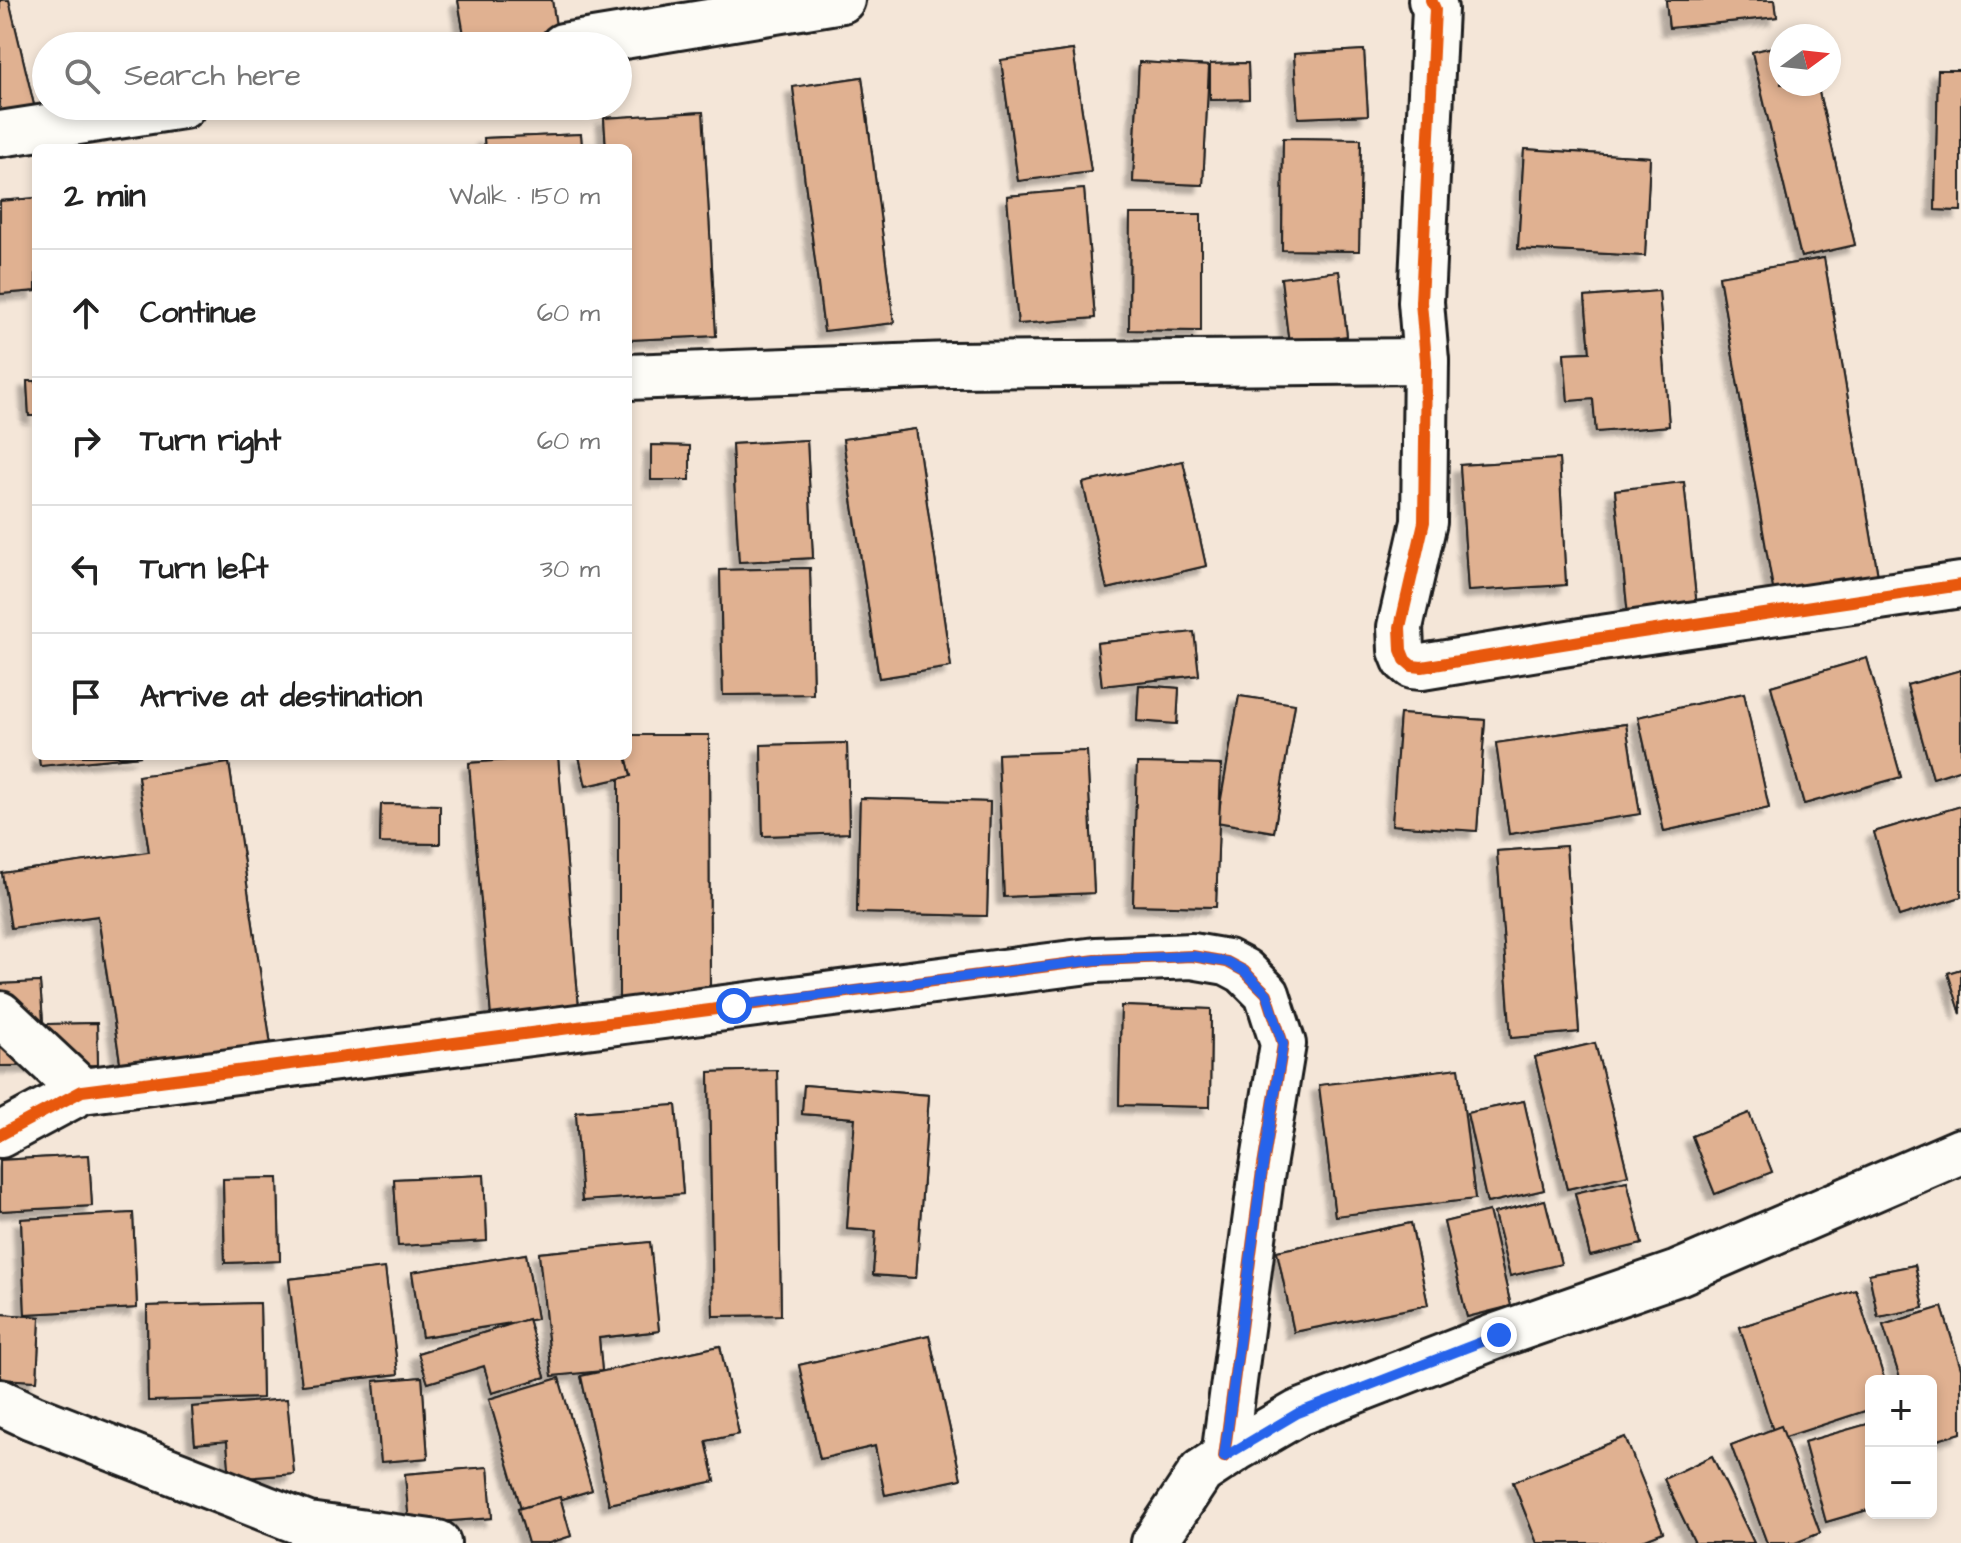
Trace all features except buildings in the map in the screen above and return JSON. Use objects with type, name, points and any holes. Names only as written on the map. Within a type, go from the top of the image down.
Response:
[{"type":"street","points":[[1431,0],[1435,9],[1421,302],[1426,361],[1424,522],[1400,627],[1401,650],[1405,660],[1412,666],[1422,667],[1961,585]]},
{"type":"street","points":[[632,34],[817,2]]},
{"type":"street","points":[[0,134],[92,120]]},
{"type":"street","points":[[632,377],[951,365],[1426,361]]},
{"type":"street","points":[[0,1135],[82,1091],[1096,960],[1192,956],[1227,962],[1244,971],[1267,994],[1283,1044],[1261,1178],[1224,1457]]},
{"type":"street","points":[[0,1014],[82,1091]]},
{"type":"street","points":[[1154,1543],[1201,1472],[1298,1413],[1499,1335],[1678,1273],[1961,1151]]},
{"type":"street","points":[[0,1402],[308,1525],[438,1543]]},
{"type":"cycle path","points":[[1431,0],[1435,9],[1421,302],[1426,361],[1424,522],[1400,627],[1401,650],[1405,660],[1412,666],[1422,667],[1961,585]]},
{"type":"cycle path","points":[[0,1135],[82,1091],[1096,960],[1192,956],[1227,962],[1244,971],[1267,994],[1283,1044],[1261,1178],[1224,1457]]},
{"type":"route","points":[[734,1006],[1096,960],[1192,956],[1227,962],[1244,971],[1267,994],[1283,1044],[1261,1178],[1224,1457],[1298,1413],[1499,1335]]}]
